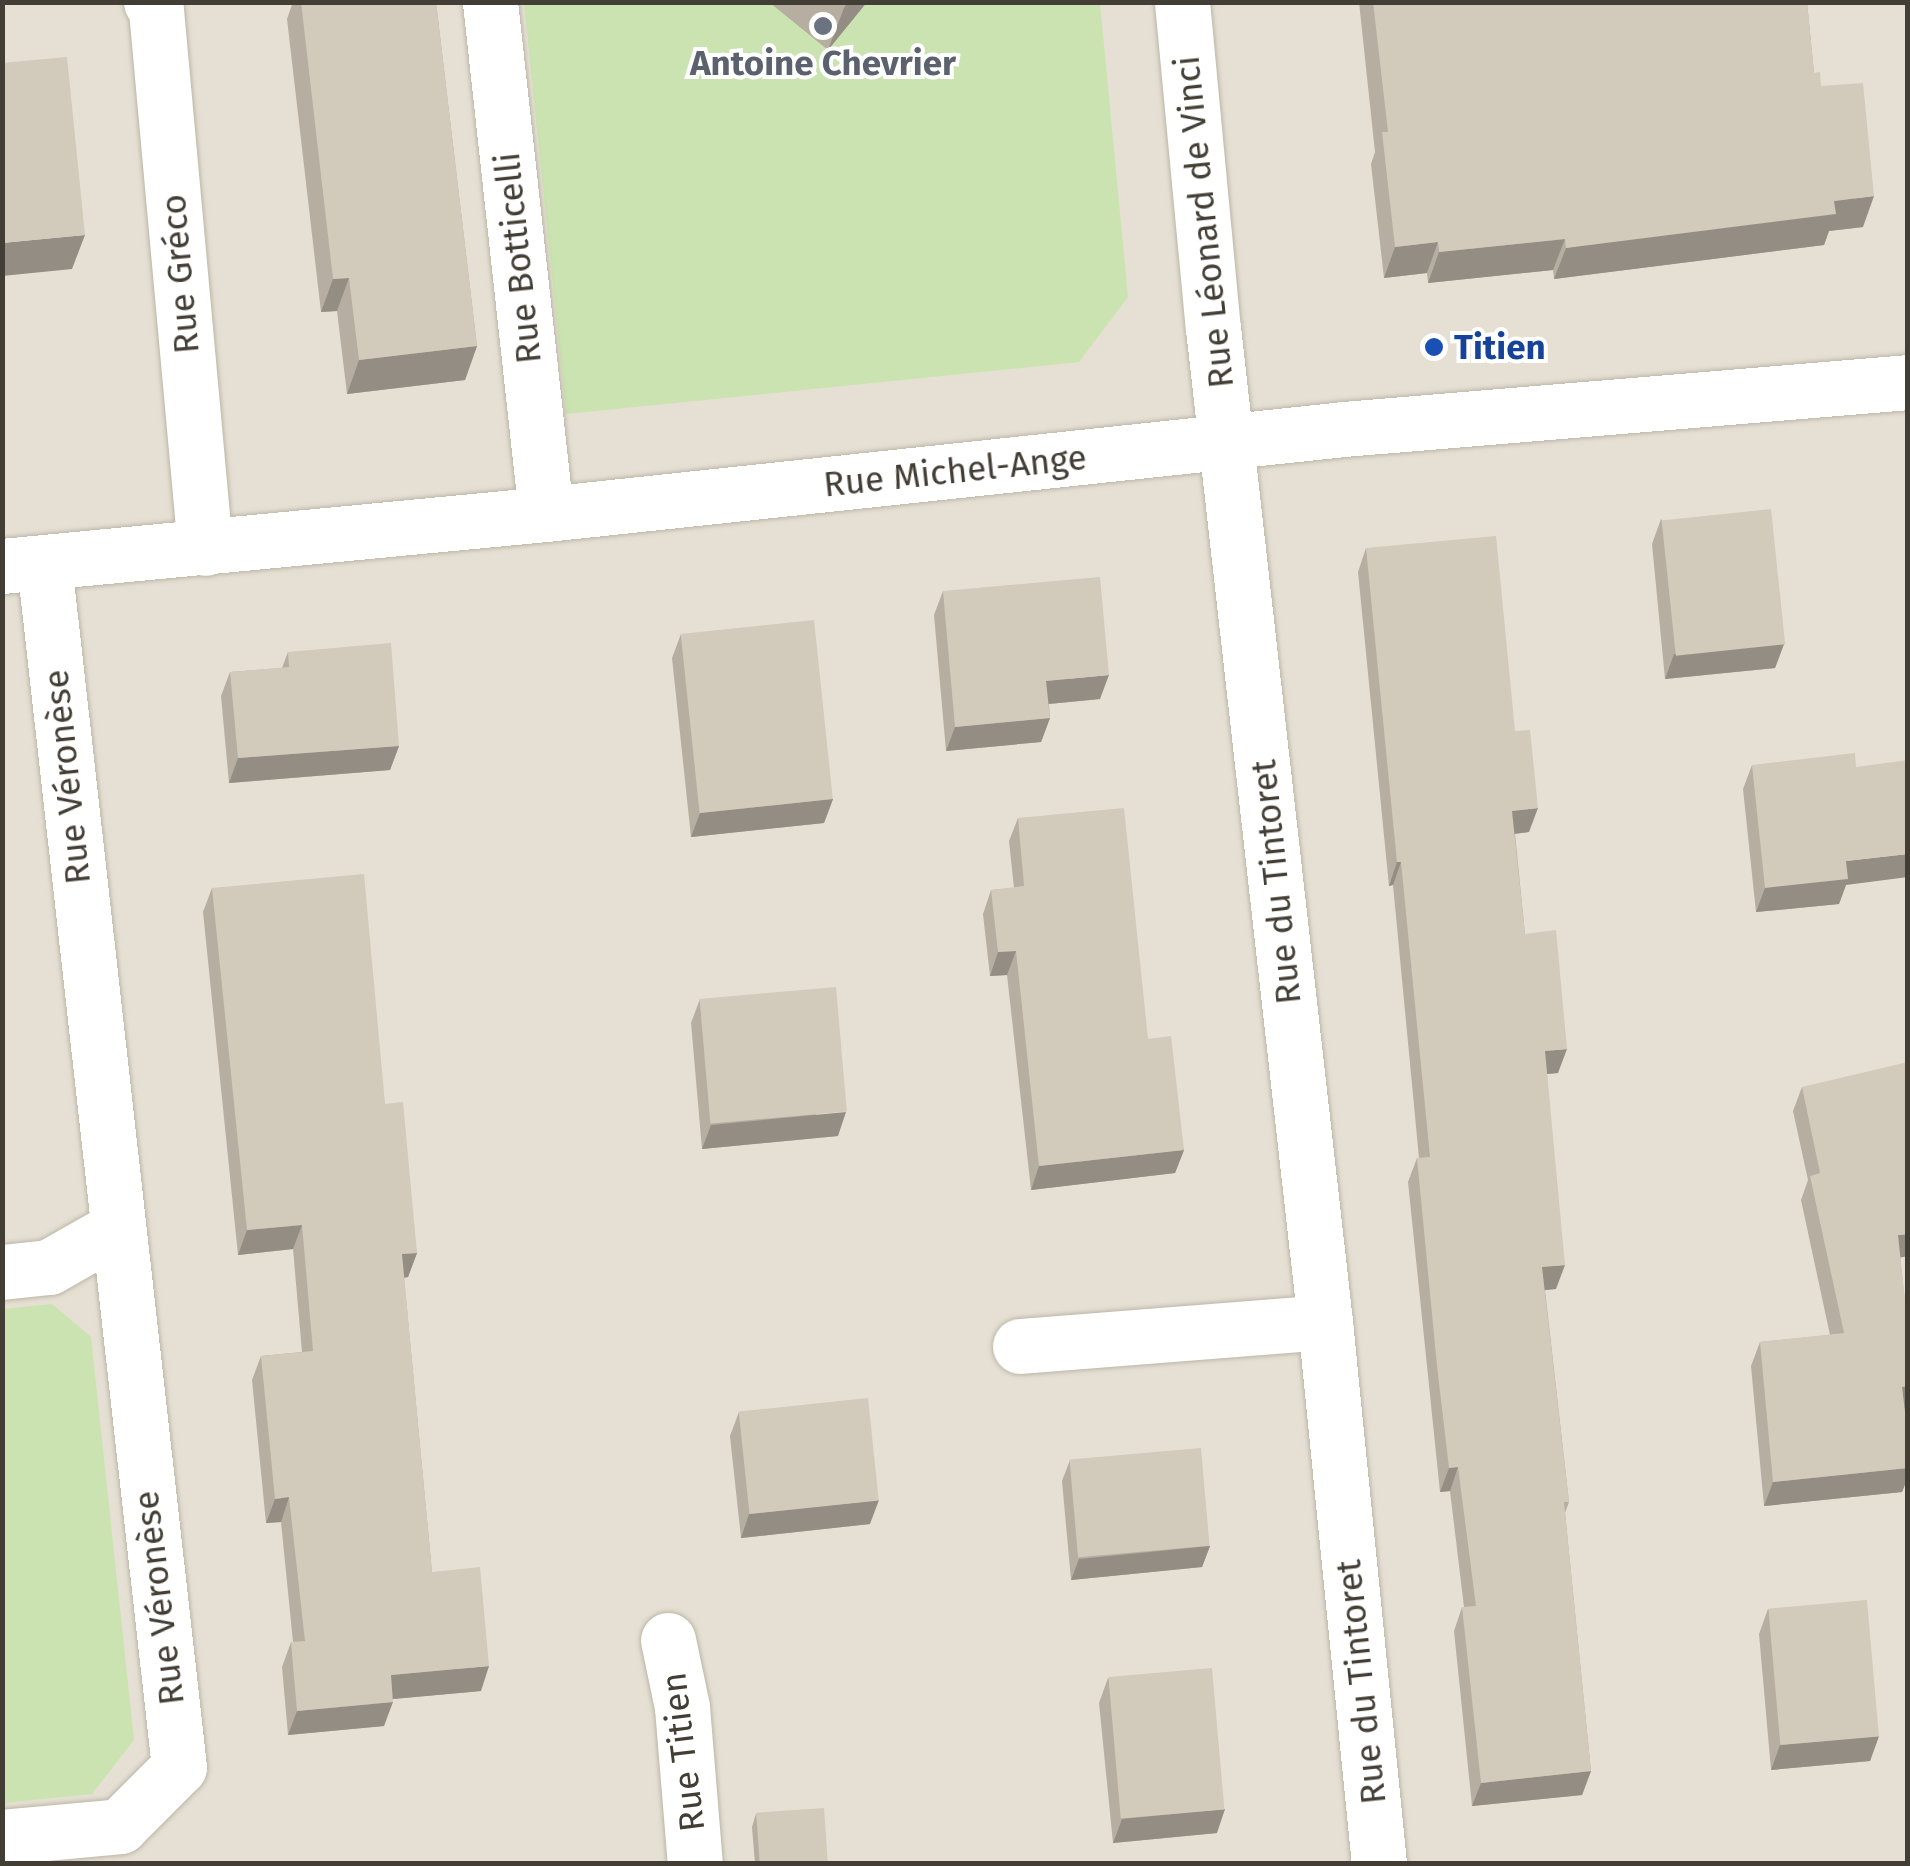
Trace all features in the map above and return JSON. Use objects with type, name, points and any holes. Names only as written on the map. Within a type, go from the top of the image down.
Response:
[{"type":"street","name":"Rue Gréco","points":[[151,2],[156,10],[206,548]]},
{"type":"street","name":"Rue Botticelli","points":[[490,2],[546,514]]},
{"type":"street","name":"Rue Léonard de Vinci","points":[[1182,2],[1226,442]]},
{"type":"street","name":"Rue Michel-Ange","points":[[23,565],[1226,442],[1908,382]]},
{"type":"street","name":"Rue du Tintoret","points":[[1226,442],[1326,1322],[1379,1864]]},
{"type":"street","name":"Rue Véronèse","points":[[2,1837],[120,1826],[179,1767],[116,1229],[23,565]]},
{"type":"street","points":[[2,1272],[49,1267],[116,1229]]},
{"type":"street","points":[[1020,1346],[1326,1322]]},
{"type":"street","name":"Rue Titien","points":[[668,1640],[682,1707],[696,1864]]},
{"type":"shaded area","points":[[3,3],[1907,3],[1907,1864],[3,1864]]},
{"type":"green space","points":[[524,3],[1100,3],[1128,297],[1079,362],[566,414]]},
{"type":"green space","points":[[52,1304],[91,1337],[134,1740],[92,1794],[3,1803],[3,1309]]},
{"type":"building","points":[[301,2],[436,2],[477,346],[359,360],[349,278],[333,279]]},
{"type":"building","points":[[1373,2],[1807,2],[1814,73],[1820,72],[1821,86],[1863,83],[1874,196],[1834,201],[1836,214],[1566,248],[1565,239],[1439,252],[1438,242],[1395,247],[1382,132],[1388,132]]},
{"type":"building","points":[[67,57],[85,235],[2,243],[2,63]]},
{"type":"building","points":[[1771,509],[1785,644],[1676,656],[1662,520]]},
{"type":"building","points":[[1496,536],[1515,731],[1530,730],[1538,808],[1512,811],[1525,934],[1556,930],[1567,1049],[1545,1051],[1565,1265],[1542,1267],[1569,1502],[1564,1502],[1591,1771],[1481,1783],[1462,1607],[1476,1606],[1458,1467],[1449,1468],[1437,1366],[1417,1158],[1430,1157],[1366,548]]},
{"type":"building","points":[[1100,577],[1109,675],[1046,681],[1050,718],[955,727],[943,591]]},
{"type":"building","points":[[814,620],[833,799],[700,813],[681,634]]},
{"type":"building","points":[[391,643],[399,746],[238,758],[230,672],[289,667],[288,652]]},
{"type":"building","points":[[1855,753],[1856,767],[1908,760],[1908,854],[1846,861],[1848,879],[1765,888],[1752,765]]},
{"type":"building","points":[[1124,808],[1148,1039],[1171,1036],[1184,1150],[1039,1166],[1016,951],[998,952],[991,890],[1024,886],[1018,818]]},
{"type":"building","points":[[364,874],[385,1104],[403,1102],[417,1253],[402,1254],[432,1572],[480,1567],[489,1666],[391,1675],[393,1702],[297,1711],[291,1642],[305,1641],[289,1497],[275,1499],[261,1356],[313,1351],[302,1225],[247,1230],[212,888]]},
{"type":"building","points":[[836,987],[847,1112],[710,1123],[700,999]]},
{"type":"building","points":[[1908,1062],[1908,1234],[1898,1235],[1908,1328],[1908,1386],[1902,1387],[1908,1468],[1773,1482],[1760,1342],[1844,1333],[1810,1176],[1820,1173],[1802,1087]]},
{"type":"building","points":[[868,1398],[879,1500],[749,1514],[739,1412]]},
{"type":"building","points":[[1201,1448],[1210,1546],[1078,1557],[1070,1460]]},
{"type":"building","points":[[1867,1600],[1879,1736],[1780,1745],[1768,1609]]},
{"type":"building","points":[[1212,1668],[1224,1809],[1121,1819],[1108,1677]]},
{"type":"building","points":[[824,1808],[828,1864],[760,1864],[756,1813]]},
{"type":"place","name":"Antoine Chevrier","points":[[823,26]]},
{"type":"place","name":"Titien","points":[[1434,347]]}]
